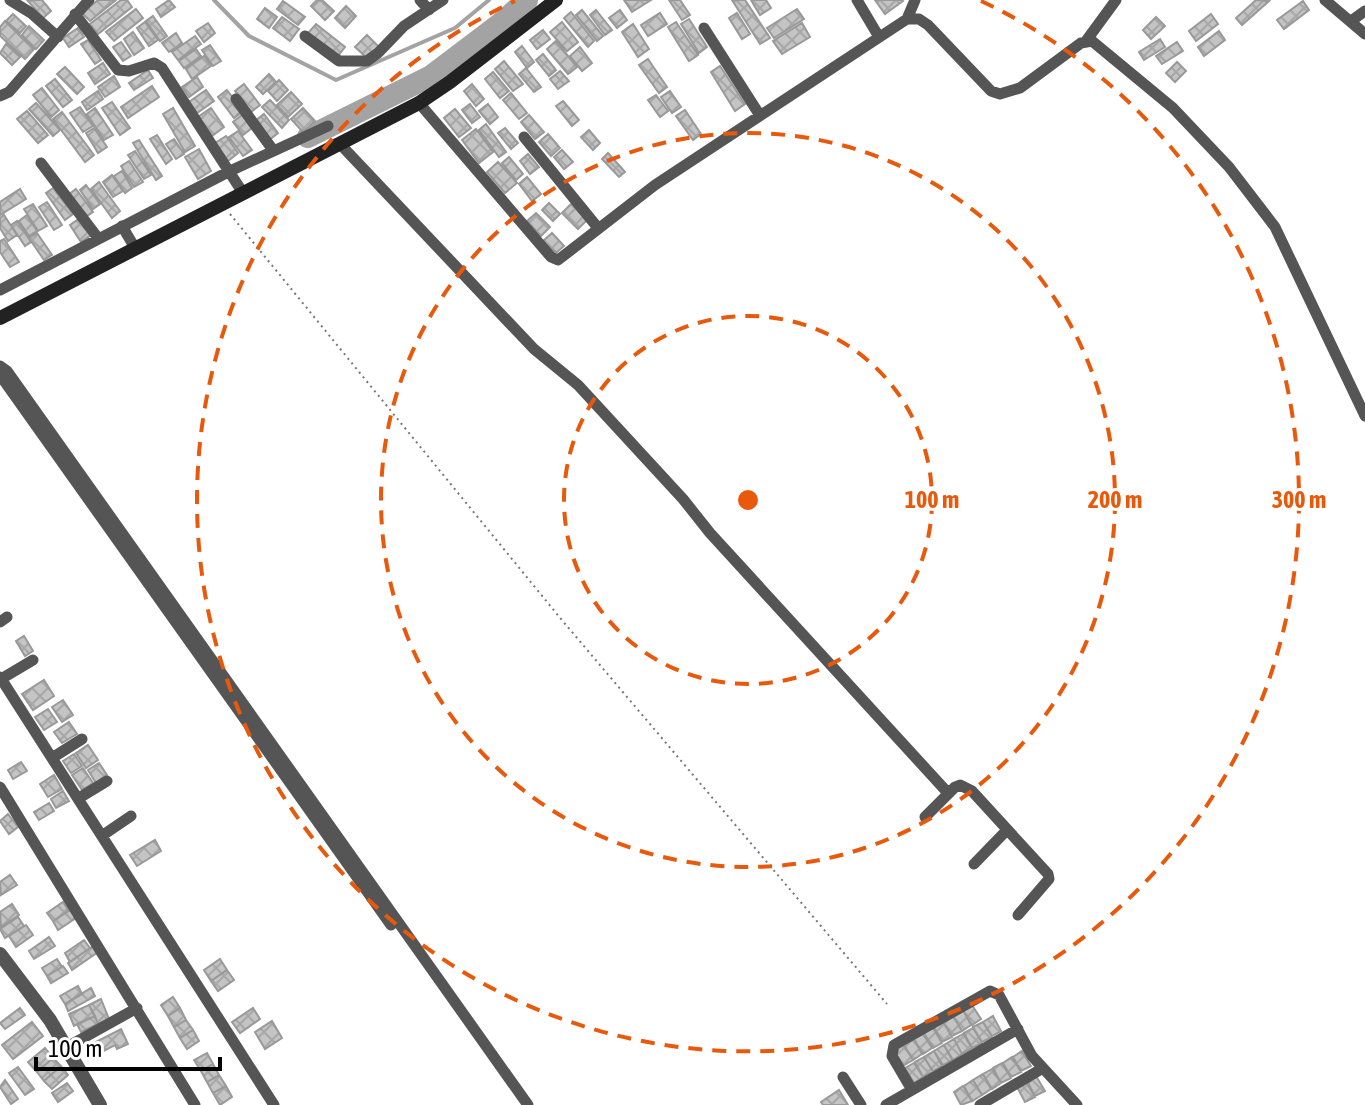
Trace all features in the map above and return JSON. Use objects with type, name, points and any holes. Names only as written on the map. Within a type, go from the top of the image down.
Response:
[{"type":"main road","points":[[0,318],[133,245],[222,204],[241,190],[419,103],[556,0]]},
{"type":"street","points":[[10,0],[31,13],[58,37]]},
{"type":"street","points":[[0,96],[9,92],[89,0]]},
{"type":"street","points":[[420,0],[429,10]]},
{"type":"street","points":[[305,36],[339,61],[367,61],[404,26],[443,0]]},
{"type":"street","points":[[857,0],[879,37]]},
{"type":"street","points":[[907,19],[915,0]]},
{"type":"street","points":[[419,103],[555,260],[564,257],[655,185],[907,19],[919,19],[928,25],[991,91],[1000,94],[1020,88],[1086,41],[1116,0]]},
{"type":"street","points":[[1325,0],[1365,34]]},
{"type":"street","points":[[1351,21],[1365,11]]},
{"type":"street","points":[[75,14],[118,70],[129,71],[154,63],[162,68],[241,190]]},
{"type":"street","points":[[704,28],[759,114]]},
{"type":"street","points":[[1086,41],[1096,43],[1173,108],[1229,167],[1275,227],[1365,416]]},
{"type":"street","points":[[236,99],[273,150]]},
{"type":"street","points":[[0,290],[273,150],[328,126]]},
{"type":"street","points":[[524,137],[598,228]]},
{"type":"street","points":[[340,144],[534,349],[578,385],[948,793]]},
{"type":"street","points":[[41,163],[98,238]]},
{"type":"street","points":[[123,228],[133,245]]},
{"type":"street","points":[[0,366],[7,371],[528,1105]]},
{"type":"street","points":[[0,375],[519,1105]]},
{"type":"street","points":[[33,660],[1,678],[274,1105]]},
{"type":"street","points":[[52,758],[82,739]]},
{"type":"street","points":[[79,798],[107,781]]},
{"type":"street","points":[[925,817],[948,793],[960,785],[966,787],[1044,868],[1049,879],[1018,915]]},
{"type":"street","points":[[0,787],[195,1105]]},
{"type":"street","points":[[103,835],[131,816]]},
{"type":"street","points":[[974,864],[1006,831]]},
{"type":"street","points":[[0,954],[39,1003],[100,1105]]},
{"type":"street","points":[[912,1090],[892,1056],[892,1049],[986,992],[996,992],[1032,1056],[1074,1104]]},
{"type":"street","points":[[67,1047],[137,1008]]},
{"type":"street","points":[[886,1105],[1018,1029]]},
{"type":"street","points":[[980,1105],[1043,1068]]},
{"type":"street","points":[[843,1077],[861,1105]]},
{"type":"path","points":[[222,204],[561,619],[887,1004]]},
{"type":"building","points":[[27,0],[42,0],[51,11],[43,18]]},
{"type":"building","points":[[98,0],[116,0],[90,21],[82,13]]},
{"type":"building","points":[[121,0],[127,0],[132,7],[98,34],[90,24]]},
{"type":"building","points":[[169,0],[175,7],[161,17],[156,9]]},
{"type":"building","points":[[322,0],[334,11],[325,20],[311,6]]},
{"type":"building","points":[[624,0],[651,0],[632,12]]},
{"type":"building","points":[[669,0],[680,0],[690,15],[682,20]]},
{"type":"building","points":[[732,0],[745,0],[770,38],[760,44]]},
{"type":"building","points":[[751,0],[766,0],[771,8],[760,15]]},
{"type":"building","points":[[875,0],[902,0],[903,1],[885,14]]},
{"type":"building","points":[[1256,0],[1269,1],[1242,25],[1236,18]]},
{"type":"building","points":[[283,1],[305,17],[298,25],[277,9]]},
{"type":"building","points":[[1303,1],[1309,10],[1284,29],[1277,20]]},
{"type":"building","points":[[346,6],[356,16],[345,28],[335,18]]},
{"type":"building","points":[[265,8],[277,17],[269,28],[257,19]]},
{"type":"building","points":[[136,9],[143,18],[114,41],[106,32]]},
{"type":"building","points":[[797,9],[804,19],[774,38],[767,28]]},
{"type":"building","points":[[582,10],[603,36],[597,41],[576,15]]},
{"type":"building","points":[[596,10],[612,30],[605,35],[590,15]]},
{"type":"building","points":[[620,10],[627,20],[617,28],[609,18]]},
{"type":"building","points":[[571,12],[594,41],[588,47],[564,18]]},
{"type":"building","points":[[660,13],[667,24],[648,36],[641,25]]},
{"type":"building","points":[[737,13],[750,34],[742,39],[729,18]]},
{"type":"building","points":[[13,14],[26,26],[20,33],[6,21]]},
{"type":"building","points":[[1211,14],[1218,24],[1196,41],[1189,31]]},
{"type":"building","points":[[153,16],[167,36],[160,41],[146,21]]},
{"type":"building","points":[[282,17],[299,29],[290,41],[273,28]]},
{"type":"building","points":[[1156,17],[1165,26],[1151,39],[1143,30]]},
{"type":"building","points":[[689,19],[707,47],[699,53],[681,24]]},
{"type":"building","points":[[5,21],[34,49],[25,59],[0,36],[0,27]]},
{"type":"building","points":[[145,22],[158,40],[149,46],[137,28]]},
{"type":"building","points":[[562,22],[578,42],[567,51],[550,32]]},
{"type":"building","points":[[676,22],[698,55],[689,61],[668,27]]},
{"type":"building","points":[[208,23],[215,33],[204,42],[196,31]]},
{"type":"building","points":[[802,23],[810,37],[782,54],[773,41]]},
{"type":"building","points":[[316,24],[345,47],[338,56],[308,33]]},
{"type":"building","points":[[633,24],[649,49],[638,57],[622,32]]},
{"type":"building","points":[[29,26],[44,40],[36,49],[22,35]]},
{"type":"building","points":[[78,28],[84,37],[69,47],[63,38]]},
{"type":"building","points":[[543,30],[550,39],[537,49],[530,40]]},
{"type":"building","points":[[1219,31],[1225,40],[1204,56],[1198,47]]},
{"type":"building","points":[[133,32],[144,48],[134,55],[124,39]]},
{"type":"building","points":[[176,33],[182,43],[169,52],[162,43]]},
{"type":"building","points":[[367,35],[379,47],[368,59],[355,47]]},
{"type":"building","points":[[195,36],[201,44],[178,60],[172,52]]},
{"type":"building","points":[[1160,39],[1165,47],[1144,60],[1139,52]]},
{"type":"building","points":[[88,40],[101,60],[95,64],[81,44]]},
{"type":"building","points":[[556,41],[577,67],[568,74],[547,49]]},
{"type":"building","points":[[121,42],[131,56],[123,61],[113,47]]},
{"type":"building","points":[[1177,42],[1183,51],[1162,64],[1156,56]]},
{"type":"building","points":[[6,44],[20,57],[12,65],[0,53]]},
{"type":"building","points":[[210,45],[221,61],[213,66],[202,50]]},
{"type":"building","points":[[522,46],[534,62],[527,68],[515,52]]},
{"type":"building","points":[[580,47],[592,63],[582,71],[570,56]]},
{"type":"building","points":[[196,49],[201,56],[184,68],[179,61]]},
{"type":"building","points":[[543,54],[556,70],[549,76],[536,60]]},
{"type":"building","points":[[204,56],[211,66],[192,79],[186,69]]},
{"type":"building","points":[[648,59],[667,87],[659,93],[639,65]]},
{"type":"building","points":[[504,61],[523,84],[513,91],[495,69]]},
{"type":"building","points":[[1177,62],[1186,71],[1175,82],[1166,73]]},
{"type":"building","points":[[103,63],[110,74],[95,84],[88,73]]},
{"type":"building","points":[[720,66],[745,104],[735,111],[711,72]]},
{"type":"building","points":[[65,67],[84,87],[77,94],[57,74]]},
{"type":"building","points":[[526,68],[541,87],[534,92],[519,74]]},
{"type":"building","points":[[148,70],[153,78],[134,90],[129,83]]},
{"type":"building","points":[[560,71],[569,81],[558,89],[550,79]]},
{"type":"building","points":[[493,72],[509,91],[500,98],[485,79]]},
{"type":"building","points":[[269,74],[276,82],[263,94],[256,87]]},
{"type":"building","points":[[114,76],[120,87],[105,97],[98,87]]},
{"type":"building","points":[[197,77],[203,87],[189,97],[182,87]]},
{"type":"building","points":[[55,79],[72,100],[63,107],[46,86]]},
{"type":"building","points":[[279,80],[288,90],[277,101],[268,91]]},
{"type":"building","points":[[244,84],[260,105],[251,112],[235,91]]},
{"type":"building","points":[[472,84],[484,99],[476,106],[464,91]]},
{"type":"building","points":[[152,86],[159,97],[128,118],[121,107]]},
{"type":"building","points":[[42,88],[59,110],[51,117],[33,95]]},
{"type":"building","points":[[206,90],[214,101],[197,113],[189,102]]},
{"type":"building","points":[[227,90],[243,111],[234,118],[218,97]]},
{"type":"building","points":[[98,91],[103,99],[87,110],[82,102]]},
{"type":"building","points":[[670,91],[681,107],[672,113],[661,97]]},
{"type":"building","points":[[291,92],[302,104],[288,117],[277,105]]},
{"type":"building","points":[[511,93],[527,113],[519,119],[503,100]]},
{"type":"building","points":[[656,95],[668,111],[660,117],[648,100]]},
{"type":"building","points":[[270,100],[289,120],[282,128],[262,107]]},
{"type":"building","points":[[563,101],[579,120],[572,126],[556,106]]},
{"type":"building","points":[[112,102],[130,128],[120,135],[102,108]]},
{"type":"building","points":[[36,103],[60,130],[53,136],[29,109]]},
{"type":"building","points":[[470,104],[480,117],[472,123],[462,110]]},
{"type":"building","points":[[488,104],[498,117],[490,124],[479,111]]},
{"type":"building","points":[[80,107],[93,126],[83,132],[70,113]]},
{"type":"building","points":[[95,108],[113,135],[104,140],[87,114]]},
{"type":"building","points":[[173,108],[195,146],[185,152],[163,114]]},
{"type":"building","points":[[211,108],[224,127],[212,136],[198,117]]},
{"type":"building","points":[[303,108],[315,121],[303,132],[291,119]]},
{"type":"building","points":[[455,109],[471,128],[459,137],[444,118]]},
{"type":"building","points":[[685,110],[701,134],[693,140],[676,116]]},
{"type":"building","points":[[27,111],[48,135],[38,143],[17,119]]},
{"type":"building","points":[[62,112],[94,155],[85,162],[53,119]]},
{"type":"building","points":[[264,114],[278,133],[269,140],[255,121]]},
{"type":"building","points":[[242,115],[252,128],[243,135],[233,122]]},
{"type":"building","points":[[529,115],[544,132],[535,139],[521,122]]},
{"type":"building","points":[[486,124],[506,152],[499,157],[479,130]]},
{"type":"building","points":[[94,128],[107,147],[98,153],[86,133]]},
{"type":"building","points":[[505,128],[518,143],[511,149],[498,133]]},
{"type":"building","points":[[476,129],[493,152],[479,163],[462,140]]},
{"type":"building","points":[[589,130],[600,143],[593,150],[581,137]]},
{"type":"building","points":[[238,131],[252,150],[243,156],[229,137]]},
{"type":"building","points":[[548,134],[560,148],[551,156],[539,142]]},
{"type":"building","points":[[157,135],[172,159],[166,164],[150,139]]},
{"type":"building","points":[[226,136],[238,153],[228,161],[215,143]]},
{"type":"building","points":[[174,139],[184,154],[176,159],[166,144]]},
{"type":"building","points":[[139,140],[162,176],[156,180],[133,143]]},
{"type":"building","points":[[199,149],[211,171],[198,179],[185,157]]},
{"type":"building","points":[[562,150],[573,162],[564,169],[554,157]]},
{"type":"building","points":[[135,151],[151,175],[144,179],[128,155]]},
{"type":"building","points":[[608,153],[625,172],[619,177],[602,159]]},
{"type":"building","points":[[528,154],[539,167],[530,174],[520,161]]},
{"type":"building","points":[[509,157],[523,174],[516,180],[502,163]]},
{"type":"building","points":[[129,161],[143,182],[134,187],[121,166]]},
{"type":"building","points":[[498,162],[517,183],[505,193],[487,172]]},
{"type":"building","points":[[122,171],[132,188],[125,193],[114,176]]},
{"type":"building","points":[[112,175],[123,191],[113,197],[103,182]]},
{"type":"building","points":[[527,177],[541,194],[532,201],[519,184]]},
{"type":"building","points":[[99,182],[120,211],[112,218],[91,189]]},
{"type":"building","points":[[86,185],[100,204],[93,209],[80,190]]},
{"type":"building","points":[[53,188],[73,214],[65,220],[46,193]]},
{"type":"building","points":[[20,189],[26,199],[0,215],[0,202]]},
{"type":"building","points":[[76,189],[93,212],[84,218],[68,195]]},
{"type":"building","points":[[47,202],[62,225],[54,230],[39,207]]},
{"type":"building","points":[[549,203],[560,214],[553,221],[542,210]]},
{"type":"building","points":[[33,204],[47,226],[38,231],[24,209]]},
{"type":"building","points":[[571,204],[587,220],[578,229],[562,213]]},
{"type":"building","points":[[536,213],[550,227],[541,236],[527,221]]},
{"type":"building","points":[[4,215],[17,235],[8,241],[0,228],[0,218]]},
{"type":"building","points":[[27,215],[37,231],[29,236],[19,221]]},
{"type":"building","points":[[80,218],[91,235],[81,242],[70,225]]},
{"type":"building","points":[[17,221],[31,242],[25,246],[11,225]]},
{"type":"building","points":[[37,233],[52,255],[44,260],[29,238]]},
{"type":"building","points":[[552,233],[564,246],[556,253],[543,241]]},
{"type":"building","points":[[4,239],[19,262],[10,267],[0,252],[0,241]]},
{"type":"building","points":[[24,636],[33,651],[25,656],[16,641]]},
{"type":"building","points":[[44,680],[54,696],[33,710],[22,694]]},
{"type":"building","points":[[63,700],[73,715],[62,722],[52,707]]},
{"type":"building","points":[[48,709],[57,722],[44,730],[35,717]]},
{"type":"building","points":[[69,722],[77,734],[62,743],[54,732]]},
{"type":"building","points":[[88,745],[98,760],[86,768],[76,753]]},
{"type":"building","points":[[74,754],[82,766],[71,773],[63,761]]},
{"type":"building","points":[[21,762],[27,771],[13,779],[8,770]]},
{"type":"building","points":[[99,763],[107,775],[96,783],[88,770]]},
{"type":"building","points":[[83,768],[93,783],[82,790],[72,775]]},
{"type":"building","points":[[54,775],[62,789],[48,797],[40,784]]},
{"type":"building","points":[[63,791],[69,801],[56,808],[51,799]]},
{"type":"building","points":[[49,803],[54,811],[39,820],[34,812]]},
{"type":"building","points":[[8,814],[18,827],[9,834],[0,821]]},
{"type":"building","points":[[155,840],[161,851],[137,866],[130,855]]},
{"type":"building","points":[[10,875],[17,885],[1,895],[0,882]]},
{"type":"building","points":[[63,902],[69,911],[53,921],[47,913]]},
{"type":"building","points":[[12,904],[19,915],[1,927],[0,912]]},
{"type":"building","points":[[71,909],[76,918],[58,930],[53,921]]},
{"type":"building","points":[[18,917],[24,926],[5,938],[0,929]]},
{"type":"building","points":[[26,925],[33,935],[16,947],[9,936]]},
{"type":"building","points":[[49,937],[55,946],[34,959],[29,951]]},
{"type":"building","points":[[84,940],[90,948],[70,962],[65,953]]},
{"type":"building","points":[[93,946],[98,952],[72,970],[68,963]]},
{"type":"building","points":[[57,959],[62,967],[47,976],[42,968]]},
{"type":"building","points":[[220,959],[227,970],[211,981],[204,970]]},
{"type":"building","points":[[63,966],[68,973],[51,983],[47,976]]},
{"type":"building","points":[[227,970],[234,980],[218,991],[211,981]]},
{"type":"building","points":[[78,986],[82,994],[65,1004],[60,996]]},
{"type":"building","points":[[91,988],[95,996],[68,1011],[65,1004]]},
{"type":"building","points":[[173,997],[180,1008],[168,1016],[161,1005]]},
{"type":"building","points":[[101,999],[109,1019],[98,1024],[89,1005]]},
{"type":"building","points":[[89,1005],[95,1016],[74,1026],[69,1014]]},
{"type":"building","points":[[972,1005],[981,1019],[972,1025],[963,1010]]},
{"type":"building","points":[[20,1008],[25,1015],[5,1029],[0,1023]]},
{"type":"building","points":[[180,1008],[186,1020],[174,1027],[168,1016]]},
{"type":"building","points":[[253,1008],[260,1019],[240,1033],[232,1022]]},
{"type":"building","points":[[963,1010],[971,1025],[962,1031],[953,1016]]},
{"type":"building","points":[[95,1016],[98,1024],[81,1032],[77,1024]]},
{"type":"building","points":[[953,1016],[962,1031],[952,1036],[943,1022]]},
{"type":"building","points":[[993,1016],[1001,1031],[992,1036],[983,1022]]},
{"type":"building","points":[[186,1020],[193,1030],[180,1038],[174,1027]]},
{"type":"building","points":[[272,1021],[282,1038],[265,1049],[255,1032]]},
{"type":"building","points":[[32,1022],[43,1036],[13,1059],[2,1045]]},
{"type":"building","points":[[943,1022],[952,1037],[942,1042],[934,1027]]},
{"type":"building","points":[[983,1022],[992,1037],[982,1042],[973,1027]]},
{"type":"building","points":[[933,1028],[942,1043],[933,1048],[924,1033]]},
{"type":"building","points":[[973,1028],[982,1043],[972,1048],[964,1033]]},
{"type":"building","points":[[121,1029],[128,1044],[117,1049],[115,1045],[92,1057],[89,1051],[94,1048],[92,1044]]},
{"type":"building","points":[[193,1030],[199,1041],[187,1049],[180,1038]]},
{"type":"building","points":[[923,1034],[932,1048],[923,1054],[914,1039]]},
{"type":"building","points":[[963,1034],[972,1048],[962,1054],[954,1039]]},
{"type":"building","points":[[914,1039],[922,1054],[913,1060],[904,1045]]},
{"type":"building","points":[[954,1039],[962,1054],[953,1060],[944,1045]]},
{"type":"building","points":[[904,1045],[913,1060],[903,1066],[894,1051]]},
{"type":"building","points":[[944,1045],[952,1060],[943,1065],[934,1051]]},
{"type":"building","points":[[45,1048],[53,1058],[37,1072],[28,1062]]},
{"type":"building","points":[[934,1051],[942,1066],[933,1071],[924,1057]]},
{"type":"building","points":[[1022,1051],[1031,1066],[1021,1071],[1013,1057]]},
{"type":"building","points":[[207,1053],[213,1064],[201,1071],[194,1060]]},
{"type":"building","points":[[924,1057],[933,1072],[923,1077],[915,1062]]},
{"type":"building","points":[[1012,1057],[1021,1072],[1011,1077],[1003,1063]]},
{"type":"building","points":[[53,1058],[61,1066],[44,1081],[37,1072]]},
{"type":"building","points":[[914,1063],[923,1077],[914,1083],[905,1068]]},
{"type":"building","points":[[1002,1063],[1011,1078],[1001,1083],[993,1068]]},
{"type":"building","points":[[213,1064],[219,1075],[207,1082],[201,1071]]},
{"type":"building","points":[[61,1066],[68,1075],[52,1089],[44,1081]]},
{"type":"building","points":[[18,1067],[34,1089],[25,1095],[9,1073]]},
{"type":"building","points":[[992,1069],[1001,1083],[992,1089],[983,1074]]},
{"type":"building","points":[[983,1074],[991,1089],[982,1095],[973,1080]]},
{"type":"building","points":[[219,1075],[226,1086],[213,1093],[207,1082]]},
{"type":"building","points":[[1036,1076],[1045,1091],[1035,1096],[1027,1081]]},
{"type":"building","points":[[5,1080],[18,1099],[11,1104],[0,1087]]},
{"type":"building","points":[[973,1080],[982,1095],[972,1101],[964,1086]]},
{"type":"building","points":[[1026,1082],[1035,1097],[1025,1102],[1017,1087]]},
{"type":"building","points":[[67,1083],[73,1091],[58,1102],[52,1093]]},
{"type":"building","points":[[226,1086],[232,1097],[220,1105],[213,1093]]},
{"type":"building","points":[[963,1086],[972,1101],[961,1105],[954,1092]]},
{"type":"building","points":[[839,1090],[848,1105],[823,1105],[821,1102]]},
{"type":"waterway","points":[[214,0],[249,36],[336,80],[455,28],[489,0]]},
{"type":"waterway","points":[[308,137],[431,76],[527,0]]}]
